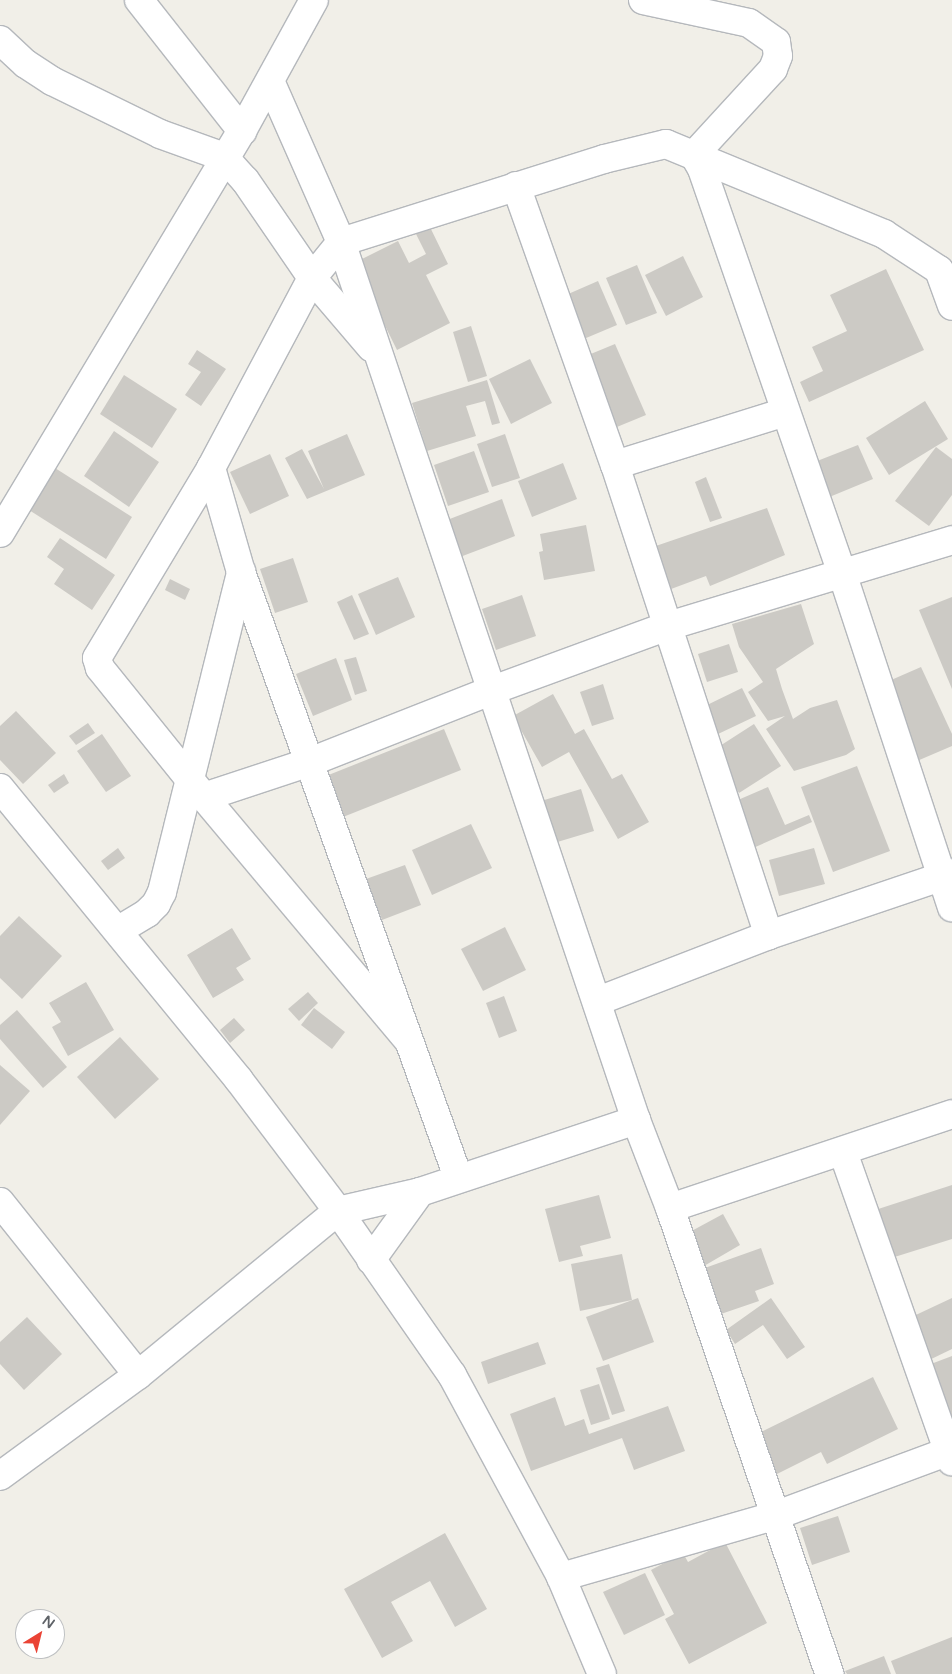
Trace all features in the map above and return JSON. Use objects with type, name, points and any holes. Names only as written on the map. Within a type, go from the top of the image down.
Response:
[{"type":"street","points":[[139,0],[242,131]]},
{"type":"street","points":[[0,533],[224,157],[242,131],[314,0]]},
{"type":"street","points":[[643,0],[749,23],[776,42],[778,56],[773,69],[694,155]]},
{"type":"street","points":[[0,40],[26,64],[52,81],[160,134],[224,157],[245,180],[312,278],[380,357]]},
{"type":"street","points":[[270,81],[342,242],[490,691],[598,1001],[636,1120],[670,1208],[830,1674]]},
{"type":"street","points":[[408,1040],[196,786],[100,668],[97,658],[211,468],[312,278],[342,242],[604,158],[666,144],[884,234],[939,270],[952,306]]},
{"type":"street","points":[[694,155],[702,169],[946,875],[952,906]]},
{"type":"street","points":[[516,186],[615,465],[769,936]]},
{"type":"street","points":[[615,465],[785,412]]},
{"type":"street","points":[[211,468],[241,572],[458,1177]]},
{"type":"street","points":[[196,786],[310,762],[490,691],[668,626],[952,540]]},
{"type":"street","points":[[118,930],[147,913],[156,904],[162,892],[196,786],[241,572]]},
{"type":"street","points":[[0,788],[239,1080],[338,1211],[464,1393],[561,1577],[602,1674]]},
{"type":"street","points":[[598,1001],[769,936],[946,875]]},
{"type":"street","points":[[670,1208],[843,1152],[952,1114]]},
{"type":"street","points":[[0,1476],[138,1375],[338,1211],[420,1192],[458,1177],[636,1120]]},
{"type":"street","points":[[561,1577],[776,1515],[951,1454],[843,1152]]},
{"type":"street","points":[[371,1260],[420,1192]]},
{"type":"street","points":[[0,1202],[138,1375]]},
{"type":"building","points":[[428,223],[448,264],[426,275],[450,323],[397,350],[354,263],[398,241],[409,263],[426,254],[414,230]]},
{"type":"building","points":[[683,256],[703,297],[666,316],[645,275]]},
{"type":"building","points":[[637,265],[657,313],[626,325],[606,278]]},
{"type":"building","points":[[886,269],[924,350],[809,402],[800,382],[823,371],[812,347],[847,331],[830,295]]},
{"type":"building","points":[[598,281],[617,325],[579,341],[559,298]]},
{"type":"building","points":[[471,326],[487,376],[468,382],[453,332]]},
{"type":"building","points":[[615,344],[646,415],[612,429],[581,358]]},
{"type":"building","points":[[197,350],[226,369],[201,406],[185,395],[201,372],[188,364]]},
{"type":"building","points":[[530,359],[552,403],[511,424],[489,379]]},
{"type":"building","points":[[124,375],[177,409],[152,448],[100,414]]},
{"type":"building","points":[[487,380],[500,423],[492,425],[485,401],[466,406],[476,436],[427,451],[412,403]]},
{"type":"building","points":[[925,401],[948,439],[889,475],[866,438]]},
{"type":"building","points":[[114,431],[159,462],[129,507],[84,476]]},
{"type":"building","points":[[347,434],[365,475],[307,499],[285,458],[302,449],[324,489],[308,451]]},
{"type":"building","points":[[505,434],[520,478],[492,487],[477,444]]},
{"type":"building","points":[[858,445],[873,479],[827,498],[812,463]]},
{"type":"building","points":[[936,447],[952,459],[952,495],[929,526],[895,501]]},
{"type":"building","points":[[474,451],[489,492],[448,506],[434,465]]},
{"type":"building","points":[[270,454],[289,496],[250,514],[230,472]]},
{"type":"building","points":[[563,463],[577,499],[532,517],[518,481]]},
{"type":"building","points":[[55,468],[132,517],[106,559],[29,510]]},
{"type":"building","points":[[706,477],[722,518],[710,522],[695,482]]},
{"type":"building","points":[[502,499],[515,536],[460,557],[447,520]]},
{"type":"building","points":[[767,508],[785,555],[710,586],[706,576],[663,592],[647,549]]},
{"type":"building","points":[[586,525],[595,571],[544,580],[539,552],[543,551],[540,534]]},
{"type":"building","points":[[60,538],[115,575],[92,610],[54,584],[64,569],[47,557]]},
{"type":"building","points":[[293,558],[308,602],[275,613],[260,569]]},
{"type":"building","points":[[398,577],[415,617],[376,635],[358,594]]},
{"type":"building","points":[[170,579],[190,589],[185,600],[165,590]]},
{"type":"building","points":[[352,595],[369,634],[354,640],[337,602]]},
{"type":"building","points":[[522,595],[536,636],[496,650],[482,609]]},
{"type":"building","points":[[952,597],[952,689],[919,610]]},
{"type":"building","points":[[801,604],[814,644],[776,669],[793,719],[810,708],[837,700],[855,749],[846,755],[794,771],[766,729],[785,716],[768,721],[748,692],[763,682],[739,647],[732,624]]},
{"type":"building","points":[[729,644],[738,672],[707,682],[698,654]]},
{"type":"building","points":[[356,657],[367,691],[355,695],[344,660]]},
{"type":"building","points":[[336,658],[352,700],[313,716],[296,674]]},
{"type":"building","points":[[921,667],[952,734],[952,746],[917,761],[882,684]]},
{"type":"building","points":[[603,684],[614,719],[592,726],[580,692]]},
{"type":"building","points":[[742,688],[756,716],[718,734],[705,706]]},
{"type":"building","points":[[553,694],[575,734],[584,729],[612,779],[622,774],[649,822],[618,839],[569,752],[542,767],[513,716]]},
{"type":"building","points":[[16,711],[56,753],[23,784],[0,760],[0,726]]},
{"type":"building","points":[[88,723],[95,733],[76,745],[69,736]]},
{"type":"building","points":[[754,724],[781,766],[739,793],[712,751]]},
{"type":"building","points":[[444,729],[461,770],[343,817],[326,776]]},
{"type":"building","points":[[102,734],[131,776],[106,792],[77,751]]},
{"type":"building","points":[[857,766],[890,851],[833,872],[801,787]]},
{"type":"building","points":[[64,774],[69,783],[54,793],[48,785]]},
{"type":"building","points":[[768,787],[785,825],[809,815],[812,822],[744,852],[724,806]]},
{"type":"building","points":[[581,789],[594,831],[554,843],[541,801]]},
{"type":"building","points":[[471,824],[492,868],[432,895],[412,850]]},
{"type":"building","points":[[118,848],[125,858],[108,870],[101,861]]},
{"type":"building","points":[[814,848],[825,884],[779,896],[769,860]]},
{"type":"building","points":[[405,865],[421,905],[382,920],[366,879]]},
{"type":"building","points":[[19,916],[62,956],[22,999],[0,978],[0,936]]},
{"type":"building","points":[[505,927],[526,970],[483,991],[461,949]]},
{"type":"building","points":[[232,928],[251,959],[236,968],[244,980],[213,998],[187,955]]},
{"type":"building","points":[[86,982],[114,1030],[68,1056],[52,1027],[61,1022],[49,1003]]},
{"type":"building","points":[[308,992],[318,1003],[299,1021],[288,1009]]},
{"type":"building","points":[[504,996],[517,1031],[499,1038],[486,1003]]},
{"type":"building","points":[[314,1008],[345,1032],[332,1049],[301,1025]]},
{"type":"building","points":[[17,1010],[67,1067],[43,1088],[0,1039],[0,1025]]},
{"type":"building","points":[[234,1018],[245,1030],[230,1043],[220,1030]]},
{"type":"building","points":[[120,1037],[159,1079],[115,1119],[77,1077]]},
{"type":"building","points":[[0,1065],[30,1091],[0,1125]]},
{"type":"building","points":[[952,1185],[952,1239],[885,1260],[869,1212]]},
{"type":"building","points":[[599,1195],[611,1238],[580,1246],[583,1256],[559,1262],[545,1209]]},
{"type":"building","points":[[723,1214],[740,1245],[704,1266],[686,1234]]},
{"type":"building","points":[[761,1248],[774,1284],[755,1291],[759,1301],[718,1315],[702,1269]]},
{"type":"building","points":[[622,1254],[632,1300],[580,1311],[571,1264]]},
{"type":"building","points":[[638,1298],[654,1342],[603,1361],[586,1317]]},
{"type":"building","points":[[771,1298],[805,1347],[787,1359],[763,1325],[735,1344],[726,1330]]},
{"type":"building","points":[[952,1298],[952,1349],[923,1363],[903,1321]]},
{"type":"building","points":[[27,1317],[62,1354],[24,1390],[0,1364],[0,1342]]},
{"type":"building","points":[[538,1342],[546,1364],[488,1384],[481,1362]]},
{"type":"building","points":[[952,1356],[952,1417],[943,1420],[923,1367]]},
{"type":"building","points":[[609,1364],[625,1411],[612,1415],[596,1368]]},
{"type":"building","points":[[873,1377],[898,1429],[827,1464],[821,1452],[775,1475],[755,1435]]},
{"type":"building","points":[[599,1384],[610,1419],[591,1425],[580,1390]]},
{"type":"building","points":[[555,1397],[565,1426],[584,1419],[589,1434],[668,1406],[685,1451],[634,1470],[622,1438],[531,1471],[510,1414]]},
{"type":"building","points":[[838,1516],[850,1552],[812,1565],[800,1528]]},
{"type":"building","points":[[445,1533],[487,1609],[455,1627],[430,1581],[391,1602],[413,1641],[382,1658],[344,1589]]},
{"type":"building","points":[[725,1542],[767,1623],[689,1664],[665,1619],[674,1614],[651,1570],[683,1553],[688,1562]]},
{"type":"building","points":[[645,1573],[665,1615],[624,1635],[603,1592]]},
{"type":"building","points":[[952,1637],[952,1674],[896,1674],[891,1661]]},
{"type":"building","points":[[884,1656],[891,1674],[847,1674],[845,1671]]}]
